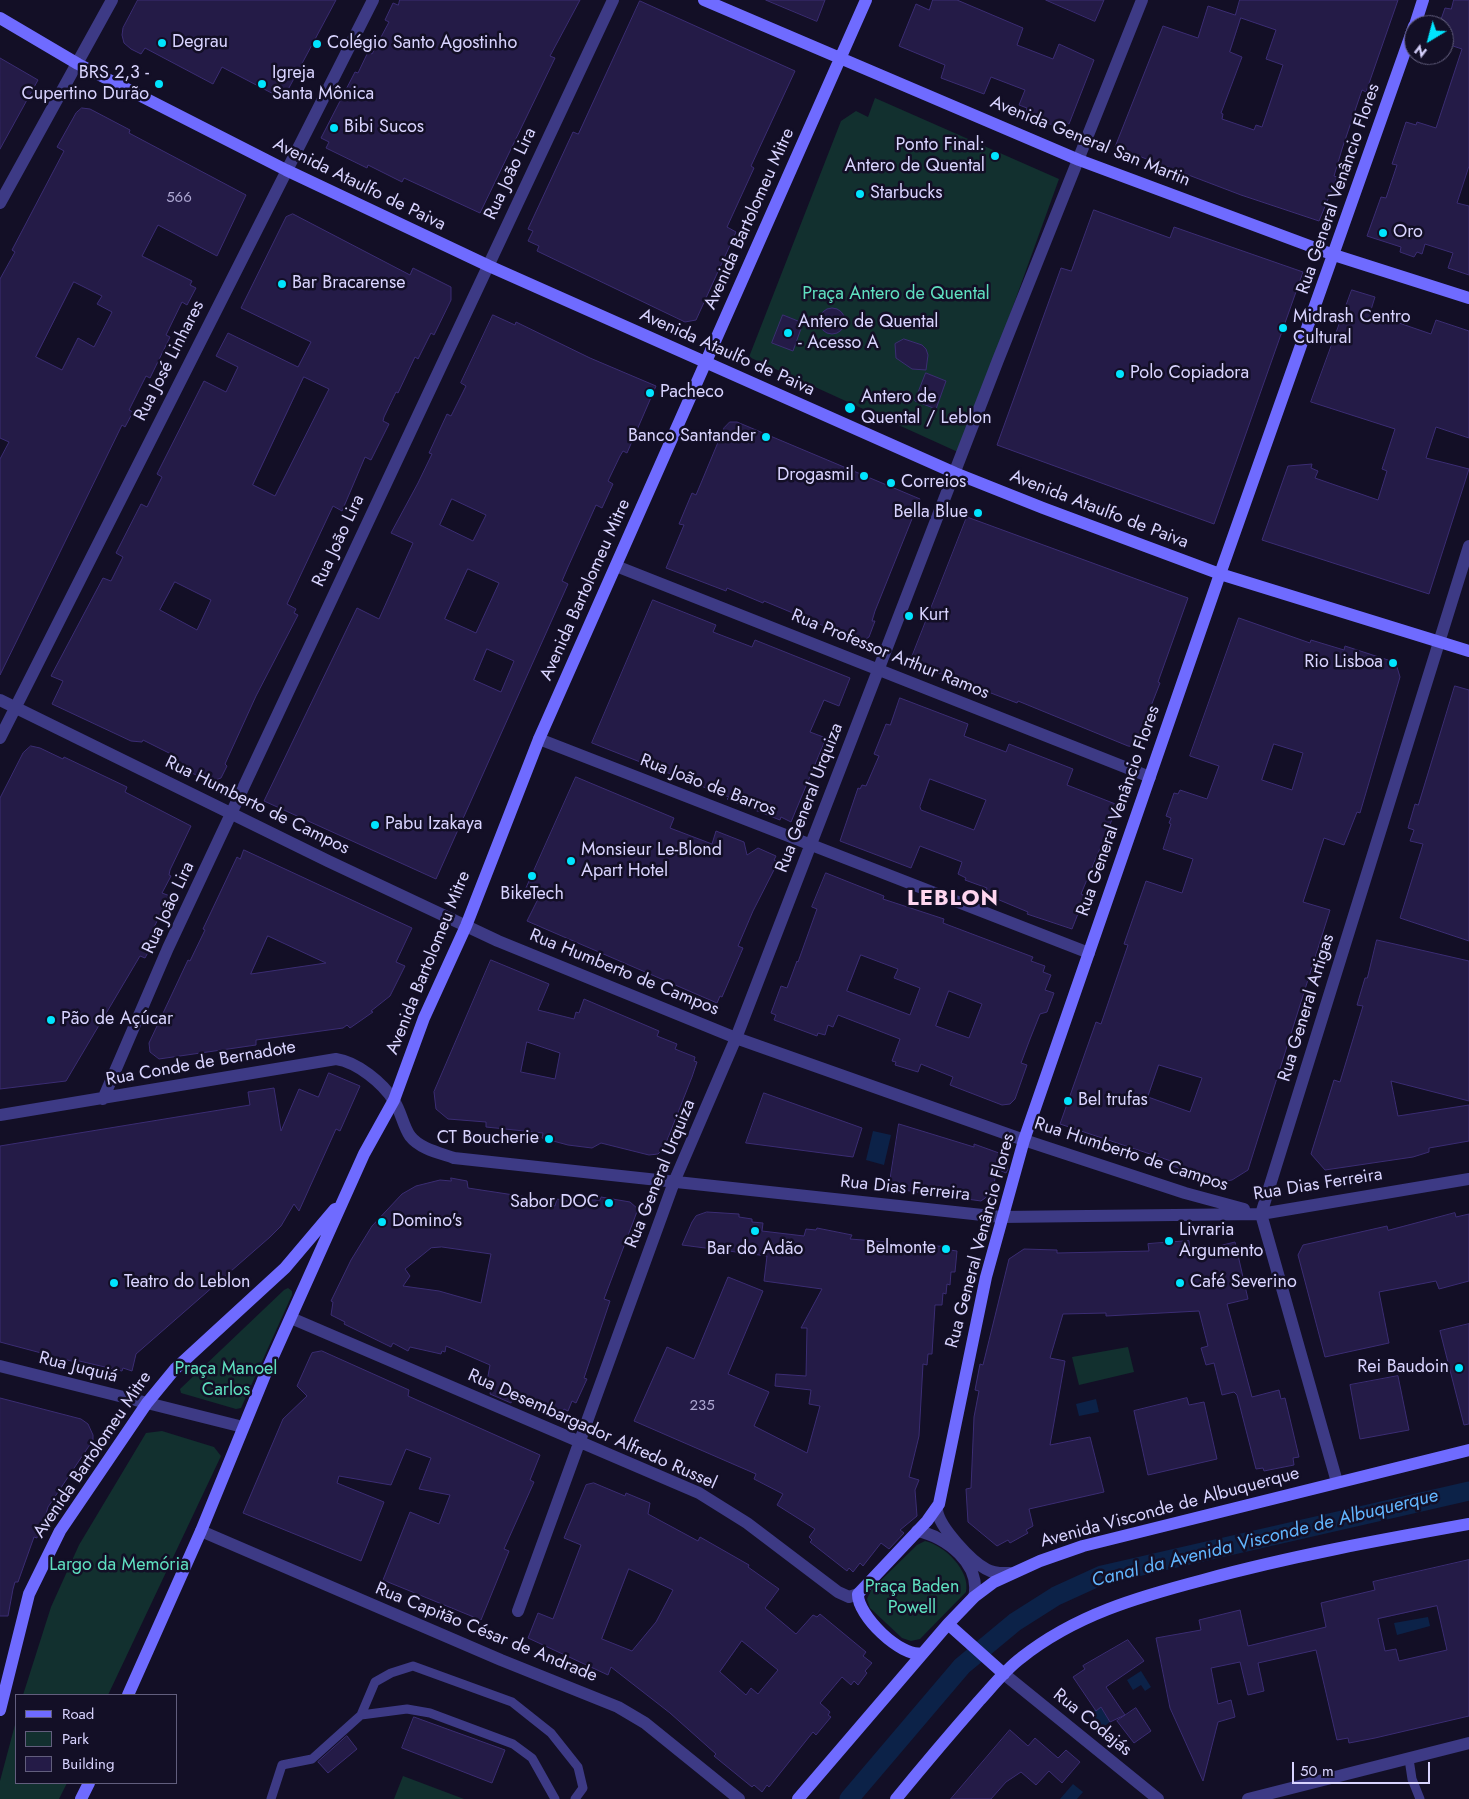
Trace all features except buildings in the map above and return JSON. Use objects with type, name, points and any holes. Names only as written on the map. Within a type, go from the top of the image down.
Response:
[{"type":"main road","name":"Avenida General San Martin","points":[[704,0],[1079,160],[1334,255],[1469,298]]},
{"type":"main road","name":"Avenida Bartolomeu Mitre","points":[[128,1694],[364,1154],[394,1100],[424,1018],[466,926],[539,739],[866,0]]},
{"type":"main road","name":"Rua General Venâncio Flores","points":[[1418,15],[1423,0]]},
{"type":"main road","name":"Avenida Ataulfo de Paiva","points":[[0,18],[78,64],[286,170],[489,266],[955,473],[1220,574],[1469,652]]},
{"type":"main road","name":"Rua General Venâncio Flores","points":[[858,1594],[937,1510],[944,1491],[970,1345],[1001,1217],[1024,1140],[1220,574],[1404,55]]},
{"type":"main road","name":"Avenida Bartolomeu Mitre","points":[[0,1710],[29,1594],[44,1560],[60,1531],[147,1403],[175,1369],[285,1268],[346,1196]]},
{"type":"main road","name":"Avenida Visconde de Albuquerque","points":[[798,1799],[948,1624],[974,1597],[1010,1573],[1083,1546],[1469,1450]]},
{"type":"main road","points":[[896,1799],[1004,1674],[1020,1659],[1056,1632],[1124,1602],[1239,1570],[1351,1545],[1469,1524]]},
{"type":"main road","points":[[858,1594],[857,1600],[863,1614],[902,1651],[915,1655],[922,1653]]},
{"type":"main road","points":[[948,1624],[1004,1674]]},
{"type":"main road","points":[[81,1799],[88,1784]]},
{"type":"street","points":[[0,203],[112,0]]},
{"type":"street","name":"Rua José Linhares","points":[[0,738],[373,0]]},
{"type":"street","name":"Rua João Lira","points":[[103,1099],[168,948],[613,0]]},
{"type":"street","name":"Rua General Urquiza","points":[[518,1611],[674,1182],[736,1038],[998,360],[1142,0]]},
{"type":"street","name":"Rua General Artigas","points":[[1261,1214],[1469,546]]},
{"type":"street","name":"Rua Professor Arthur Ramos","points":[[616,566],[1150,777]]},
{"type":"street","name":"Rua Humberto de Campos","points":[[0,700],[233,812],[328,861],[466,926],[736,1038],[1024,1140],[1185,1192],[1261,1214]]},
{"type":"street","name":"Rua João de Barros","points":[[539,739],[1089,952]]},
{"type":"street","name":"Rua Conde de Bernadote","points":[[0,1115],[336,1059],[346,1060],[370,1075],[394,1100]]},
{"type":"street","name":"Rua Dias Ferreira","points":[[394,1100],[411,1136],[424,1147],[454,1158],[1001,1217],[1261,1214],[1469,1179]]},
{"type":"street","points":[[1261,1214],[1337,1482]]},
{"type":"street","name":"Rua Desembargador Alfredo Russel","points":[[291,1318],[699,1493],[747,1523],[838,1592],[849,1597],[858,1594]]},
{"type":"street","name":"Rua Juquiá","points":[[0,1366],[244,1427]]},
{"type":"street","points":[[937,1510],[938,1519],[945,1531],[986,1569],[995,1573],[1010,1573]]},
{"type":"street","name":"Rua Capitão César de Andrade","points":[[201,1531],[492,1656],[618,1707],[646,1723],[739,1799]]},
{"type":"street","points":[[918,1531],[938,1536],[970,1567],[977,1586],[974,1597]]},
{"type":"street","name":"Rua Codajás","points":[[1004,1674],[1158,1799]]},
{"type":"street","points":[[1248,1799],[1469,1743]]},
{"type":"lane","points":[[271,1799],[282,1765],[312,1759],[361,1715],[375,1682],[391,1673],[413,1666],[512,1702],[551,1733],[578,1767],[583,1788],[575,1799]]},
{"type":"lane","points":[[361,1715],[407,1709],[430,1713],[513,1744],[532,1758],[555,1799]]},
{"type":"lane","points":[[1408,1759],[1412,1779],[1420,1799]]},
{"type":"green space","name":"Praça Antero de Quental","points":[[875,98],[1059,179],[960,453],[749,357],[841,121],[856,111],[868,117]]},
{"type":"green space","name":"Praça Manoel Carlos","points":[[288,1288],[292,1291],[292,1295],[241,1408],[236,1409],[181,1393],[180,1389]]},
{"type":"green space","points":[[1128,1347],[1134,1372],[1079,1385],[1072,1357]]},
{"type":"green space","name":"Largo da Memória","points":[[162,1431],[214,1447],[221,1456],[108,1694],[23,1694],[51,1607],[79,1545],[146,1433]]},
{"type":"green space","name":"Praça Baden Powell","points":[[925,1541],[948,1553],[954,1560],[964,1576],[966,1592],[920,1639],[911,1641],[902,1638],[870,1608],[867,1599],[871,1590],[917,1545]]},
{"type":"green space","points":[[15,1725],[15,1784],[66,1784],[59,1799],[0,1799],[0,1781]]},
{"type":"green space","points":[[403,1776],[464,1799],[394,1799]]},
{"type":"water","points":[[873,1131],[891,1135],[884,1165],[866,1160]]},
{"type":"water","points":[[1096,1399],[1099,1412],[1079,1416],[1076,1404]]},
{"type":"water","points":[[1428,1617],[1430,1626],[1397,1635],[1394,1623]]},
{"type":"water","points":[[1141,1671],[1151,1687],[1145,1691],[1141,1685],[1133,1690],[1127,1680]]},
{"type":"water","points":[[1101,1707],[1110,1722],[1102,1728],[1086,1713]]},
{"type":"water","points":[[1073,1784],[1083,1792],[1077,1799],[1060,1799]]},
{"type":"waterway","name":"Canal da Avenida Visconde de Albuquerque","points":[[849,1799],[962,1666],[1015,1622],[1056,1596],[1102,1575],[1469,1491]]},
{"type":"place","name":"Degrau","points":[[162,43]]},
{"type":"place","name":"Colégio Santo Agostinho","points":[[317,44]]},
{"type":"place","name":"BRS 2,3 - Cupertino Durão","points":[[159,84]]},
{"type":"place","name":"Igreja Santa Mônica","points":[[262,84]]},
{"type":"place","name":"Bibi Sucos","points":[[334,128]]},
{"type":"place","name":"Ponto Final: Antero de Quental","points":[[995,156]]},
{"type":"place","name":"Starbucks","points":[[860,194]]},
{"type":"place","name":"Oro","points":[[1383,233]]},
{"type":"place","name":"Bar Bracarense","points":[[282,284]]},
{"type":"place","name":"Midrash Centro Cultural","points":[[1283,328]]},
{"type":"place","name":"Antero de Quental - Acesso A","points":[[788,333]]},
{"type":"place","name":"Polo Copiadora","points":[[1120,374]]},
{"type":"place","name":"Pacheco","points":[[650,393]]},
{"type":"place","name":"Antero de Quental / Leblon","points":[[850,408]]},
{"type":"place","name":"Banco Santander","points":[[766,437]]},
{"type":"place","name":"Drogasmil","points":[[864,476]]},
{"type":"place","name":"Correios","points":[[891,483]]},
{"type":"place","name":"Bella Blue","points":[[978,513]]},
{"type":"place","name":"Kurt","points":[[909,616]]},
{"type":"place","name":"Rio Lisboa","points":[[1393,663]]},
{"type":"place","name":"Pabu Izakaya","points":[[375,825]]},
{"type":"place","name":"Monsieur Le-Blond Apart Hotel","points":[[571,861]]},
{"type":"place","name":"BikeTech","points":[[532,876]]},
{"type":"place","name":"Pão de Açúcar","points":[[51,1020]]},
{"type":"place","name":"Bel trufas","points":[[1068,1101]]},
{"type":"place","name":"CT Boucherie","points":[[549,1139]]},
{"type":"place","name":"Sabor DOC","points":[[609,1203]]},
{"type":"place","name":"Domino's","points":[[382,1222]]},
{"type":"place","name":"Bar do Adão","points":[[755,1231]]},
{"type":"place","name":"Livraria Argumento","points":[[1169,1241]]},
{"type":"place","name":"Belmonte","points":[[946,1249]]},
{"type":"place","name":"Teatro do Leblon","points":[[114,1283]]},
{"type":"place","name":"Café Severino","points":[[1180,1283]]},
{"type":"place","name":"Rei Baudoin","points":[[1459,1368]]},
{"type":"district","name":"LEBLON","points":[[953,900]]}]
